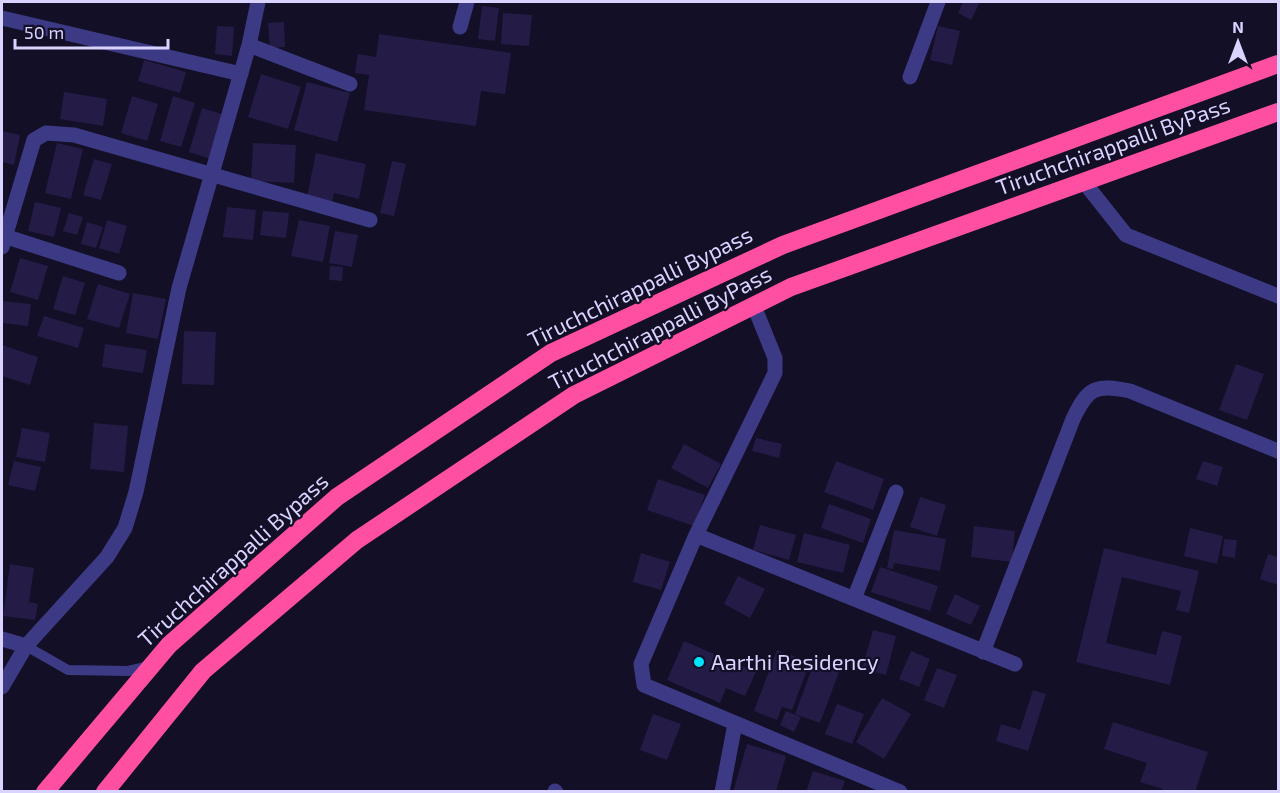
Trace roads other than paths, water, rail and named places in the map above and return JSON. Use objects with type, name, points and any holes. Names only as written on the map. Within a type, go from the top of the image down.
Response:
[{"type":"highway","name":"Tiruchchirappalli Bypass","points":[[45,792],[169,645],[337,497],[551,353],[783,245],[1278,64]]},
{"type":"highway","name":"Tiruchchirappalli ByPass","points":[[105,792],[203,670],[357,540],[574,394],[791,288],[1278,112]]},
{"type":"street","points":[[2,687],[26,646],[107,557],[125,528],[136,492],[179,288],[213,176],[249,45],[258,2]]},
{"type":"street","points":[[460,27],[467,2]]},
{"type":"street","points":[[910,77],[938,2]]},
{"type":"street","points":[[2,18],[241,74]]},
{"type":"street","points":[[249,45],[350,84]]},
{"type":"street","points":[[119,273],[3,241],[34,140],[46,132],[74,135],[370,220]]},
{"type":"street","points":[[1084,182],[1126,235],[1278,296]]},
{"type":"street","points":[[754,306],[775,358],[775,373],[696,535],[641,664],[641,676],[644,684],[900,792]]},
{"type":"street","points":[[983,652],[1074,419],[1082,400],[1093,389],[1109,387],[1130,391],[1278,451]]},
{"type":"street","points":[[854,599],[896,492]]},
{"type":"street","points":[[696,535],[1015,664]]},
{"type":"street","points":[[2,639],[26,646]]},
{"type":"street","points":[[722,792],[735,724]]},
{"type":"lane","points":[[26,646],[68,670],[128,670],[150,666]]},
{"type":"place","name":"Aarthi Residency","points":[[699,662]]}]
